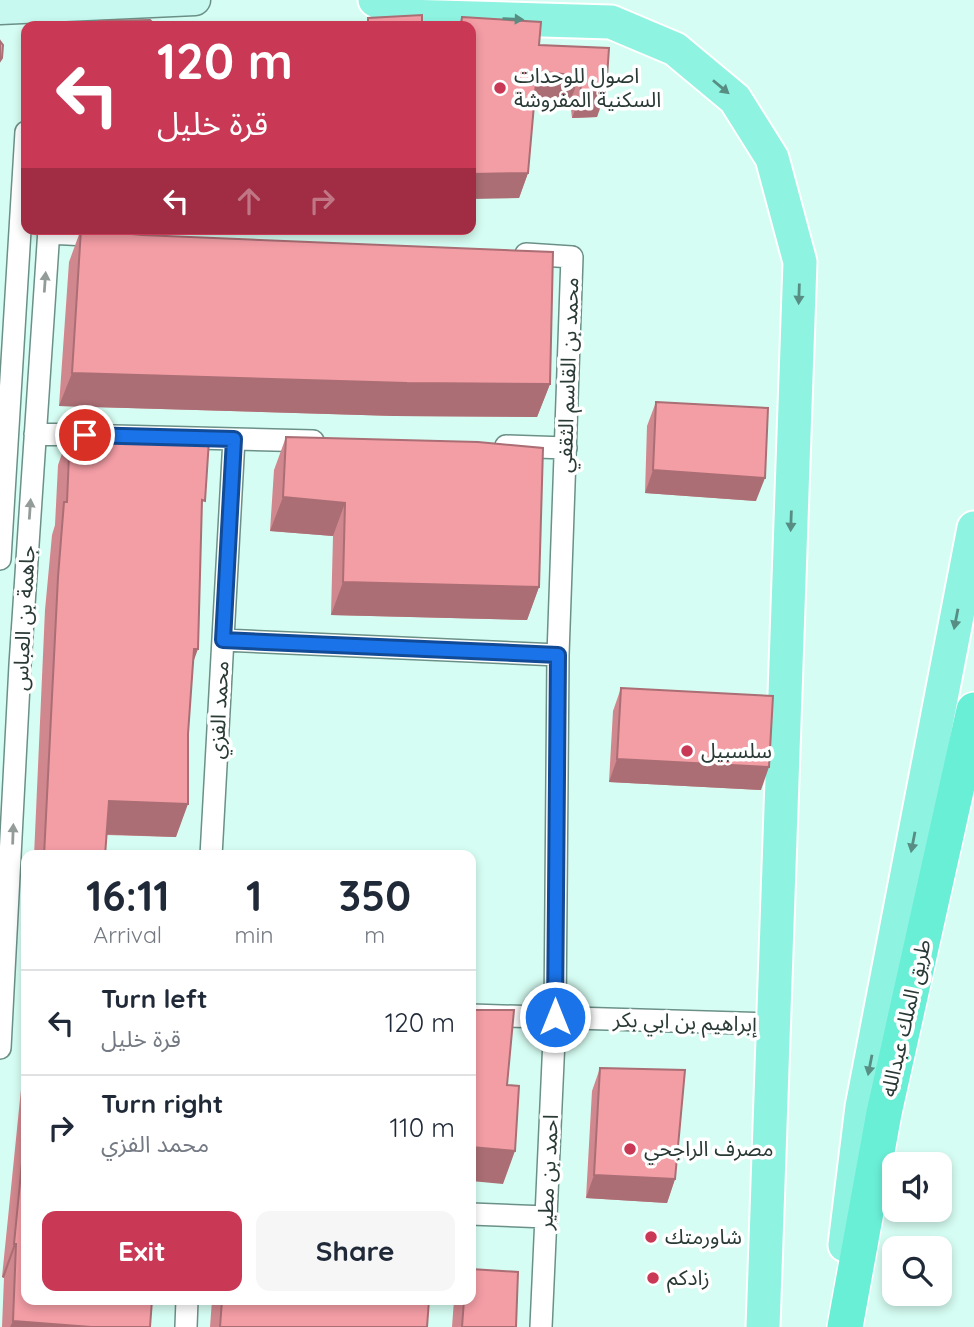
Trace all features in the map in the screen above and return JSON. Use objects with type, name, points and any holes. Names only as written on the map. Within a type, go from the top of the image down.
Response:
[{"type":"highway","name":"طريق الملك عبدالله","points":[[845,1327],[884,1113],[974,710]]},
{"type":"main road","points":[[0,9],[33,17],[67,16],[195,0]]},
{"type":"main road","points":[[375,0],[404,16],[611,22],[675,49],[735,99],[772,158],[800,262],[763,1327]]},
{"type":"main road","points":[[835,1327],[862,1107],[974,528]]},
{"type":"street","name":"جاهمة بن العباس","points":[[0,559],[21,214]]},
{"type":"street","name":"جاهمة بن العباس","points":[[0,1048],[48,235]]},
{"type":"street","points":[[103,235],[131,237]]},
{"type":"street","name":"محمد بن القاسم الثقفي","points":[[503,253],[572,257],[558,655],[555,1017]]},
{"type":"street","points":[[35,433],[331,442]]},
{"type":"street","name":"محمد الفزي","points":[[211,850],[234,439]]},
{"type":"street","points":[[483,446],[566,448]]},
{"type":"street","points":[[223,640],[558,655]]},
{"type":"street","name":"إبراهيم بن ابي بكر","points":[[476,1015],[774,1024]]},
{"type":"street","name":"احمد بن مطير","points":[[541,1327],[555,1017]]},
{"type":"street","points":[[476,1214],[545,1217]]},
{"type":"street","points":[[186,1327],[187,1305]]},
{"type":"building","points":[[422,15],[422,21],[368,21],[368,18]]},
{"type":"building","points":[[462,17],[541,22],[539,45],[609,48],[606,92],[581,93],[580,76],[537,71],[528,173],[476,174],[476,21],[462,21]]},
{"type":"building","points":[[0,41],[3,45],[0,61]]},
{"type":"building","points":[[81,235],[142,235],[553,252],[550,384],[407,383],[72,373]]},
{"type":"building","points":[[656,402],[768,408],[765,478],[653,470]]},
{"type":"building","points":[[70,431],[209,440],[205,501],[202,500],[198,649],[194,649],[188,734],[188,804],[109,801],[105,850],[44,850],[58,577],[64,502],[67,502]]},
{"type":"building","points":[[286,437],[478,442],[543,448],[539,587],[343,582],[345,503],[283,497]]},
{"type":"building","name":"سلسبيل","points":[[621,688],[773,696],[769,767],[617,759]]},
{"type":"building","points":[[476,1010],[514,1010],[507,1085],[519,1086],[515,1151],[476,1147]]},
{"type":"building","name":"مصرف الراجحي","points":[[600,1068],[685,1070],[675,1179],[594,1175]]},
{"type":"building","points":[[21,1172],[21,1305],[152,1305],[150,1327],[91,1327],[13,1321],[14,1244]]},
{"type":"building","points":[[476,1269],[518,1272],[516,1327],[462,1327],[464,1305],[476,1305]]},
{"type":"building","points":[[222,1305],[429,1305],[427,1327],[220,1327]]},
{"type":"place","name":"اصول للوحدات السكنية المفروشة","points":[[500,88]]},
{"type":"place","name":"سلسبيل","points":[[687,751]]},
{"type":"place","name":"مصرف الراجحي","points":[[630,1149]]},
{"type":"place","name":"شاورمتك","points":[[651,1237]]},
{"type":"place","name":"زادكم","points":[[653,1278]]},
{"type":"route","points":[[85,435],[234,439],[223,640],[558,655],[555,1017]]}]
